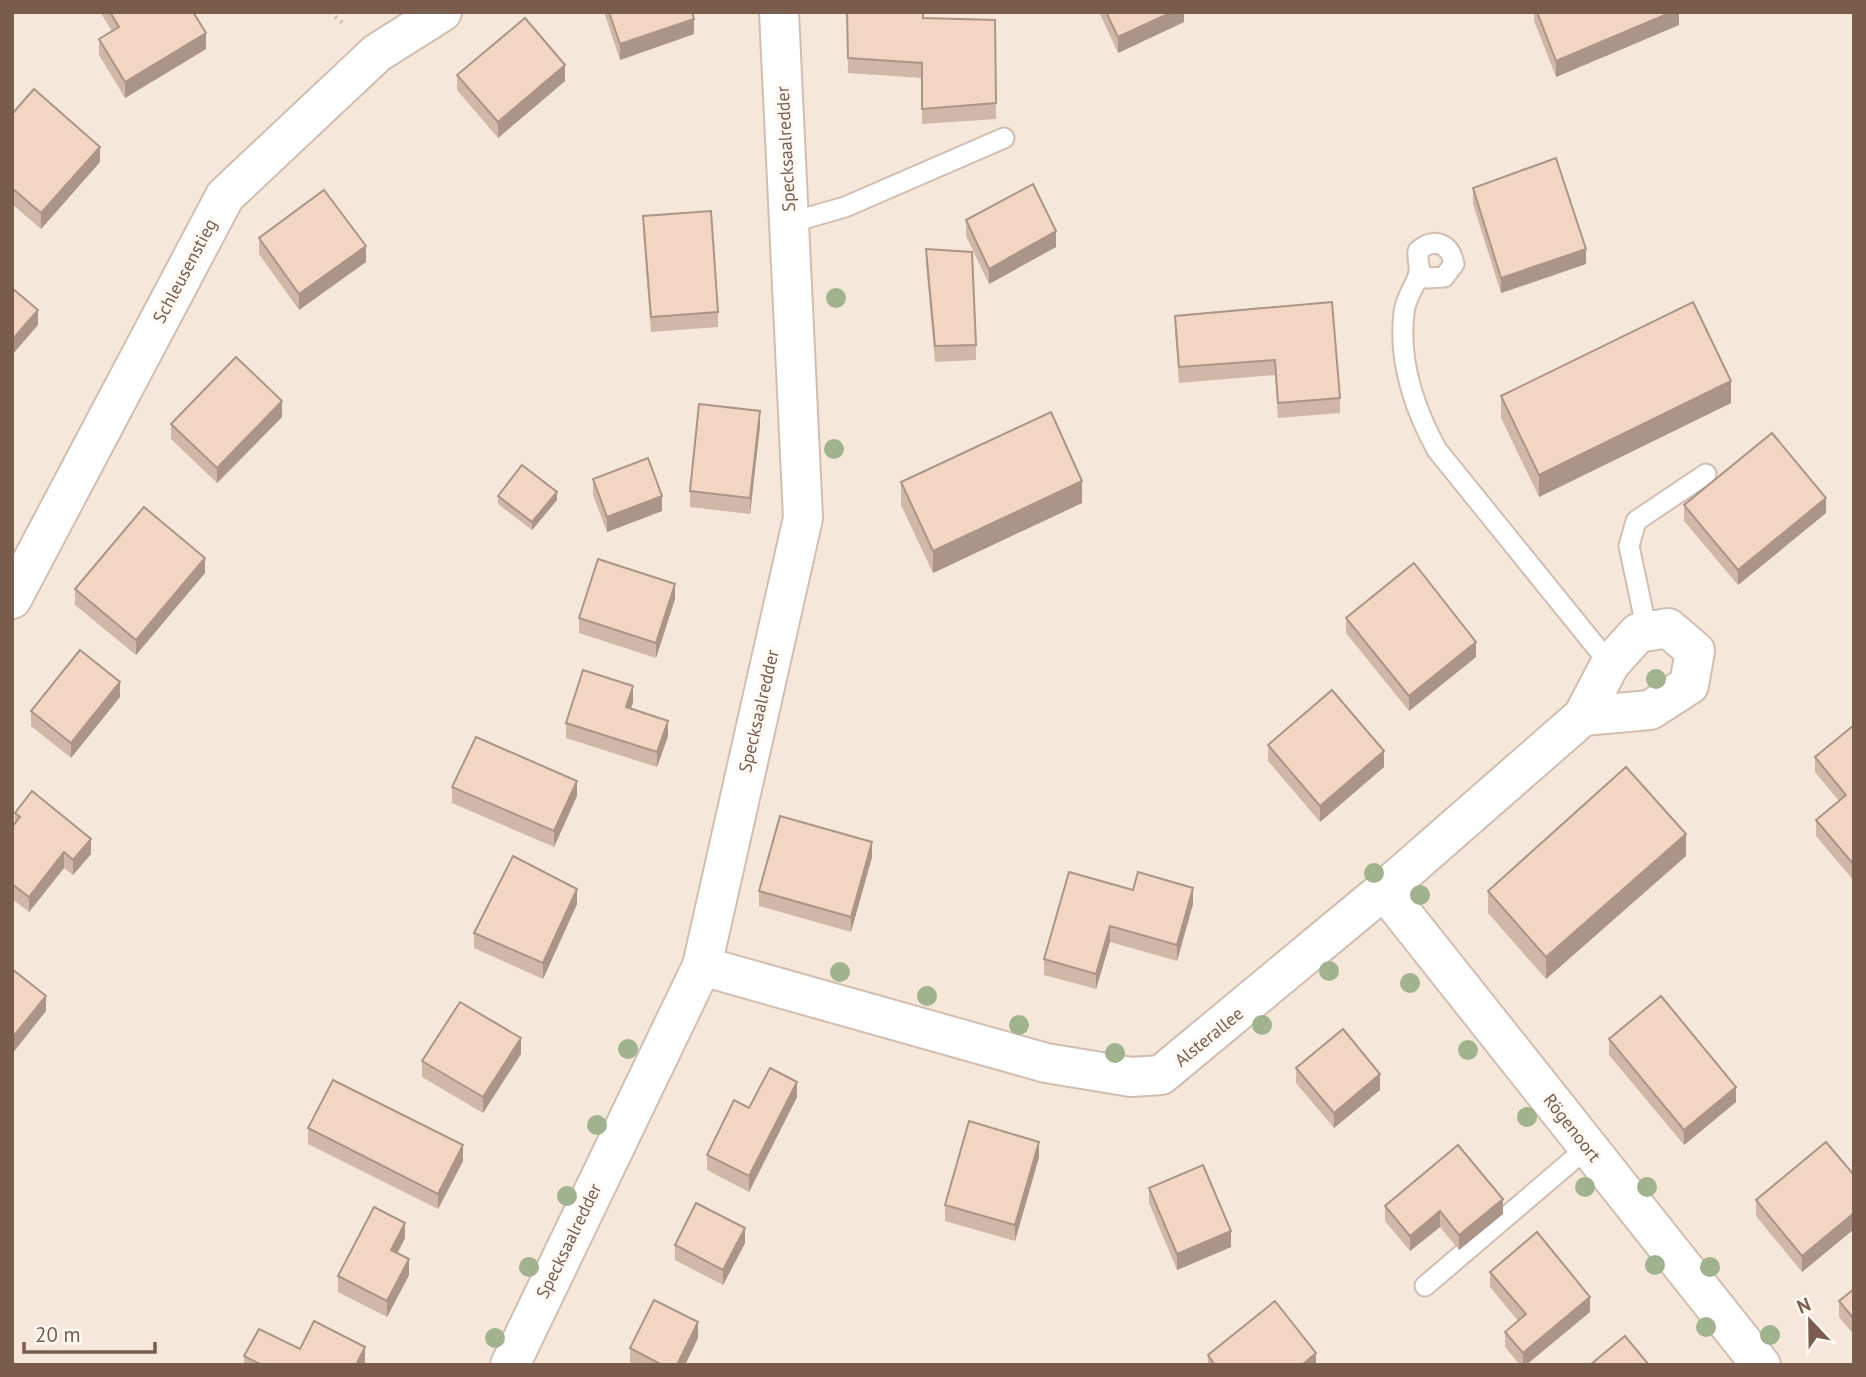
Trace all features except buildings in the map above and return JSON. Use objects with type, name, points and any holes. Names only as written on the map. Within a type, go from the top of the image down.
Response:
[{"type":"street","name":"Schleusenstieg","points":[[12,599],[225,196],[377,53],[442,12]]},
{"type":"street","name":"Specksaalredder","points":[[510,1365],[702,966],[803,518],[779,12]]},
{"type":"street","points":[[1583,716],[1650,709],[1689,685],[1695,651],[1668,628],[1647,631]]},
{"type":"street","name":"Alsterallee","points":[[702,966],[1046,1063],[1130,1077],[1161,1075],[1384,890],[1583,716],[1610,664],[1638,633],[1647,631]]},
{"type":"street","name":"Rögenoort","points":[[1384,890],[1761,1365]]},
{"type":"lane","points":[[789,223],[845,207],[1004,138]]},
{"type":"lane","points":[[1420,272],[1409,291],[1404,312],[1403,347],[1412,397],[1421,420],[1437,450],[1610,664]]},
{"type":"lane","points":[[1647,631],[1629,546],[1636,521],[1706,474]]},
{"type":"lane","points":[[1425,1286],[1588,1147]]},
{"type":"shaded area","points":[[12,12],[1852,12],[1854,1365],[12,1365]]}]
